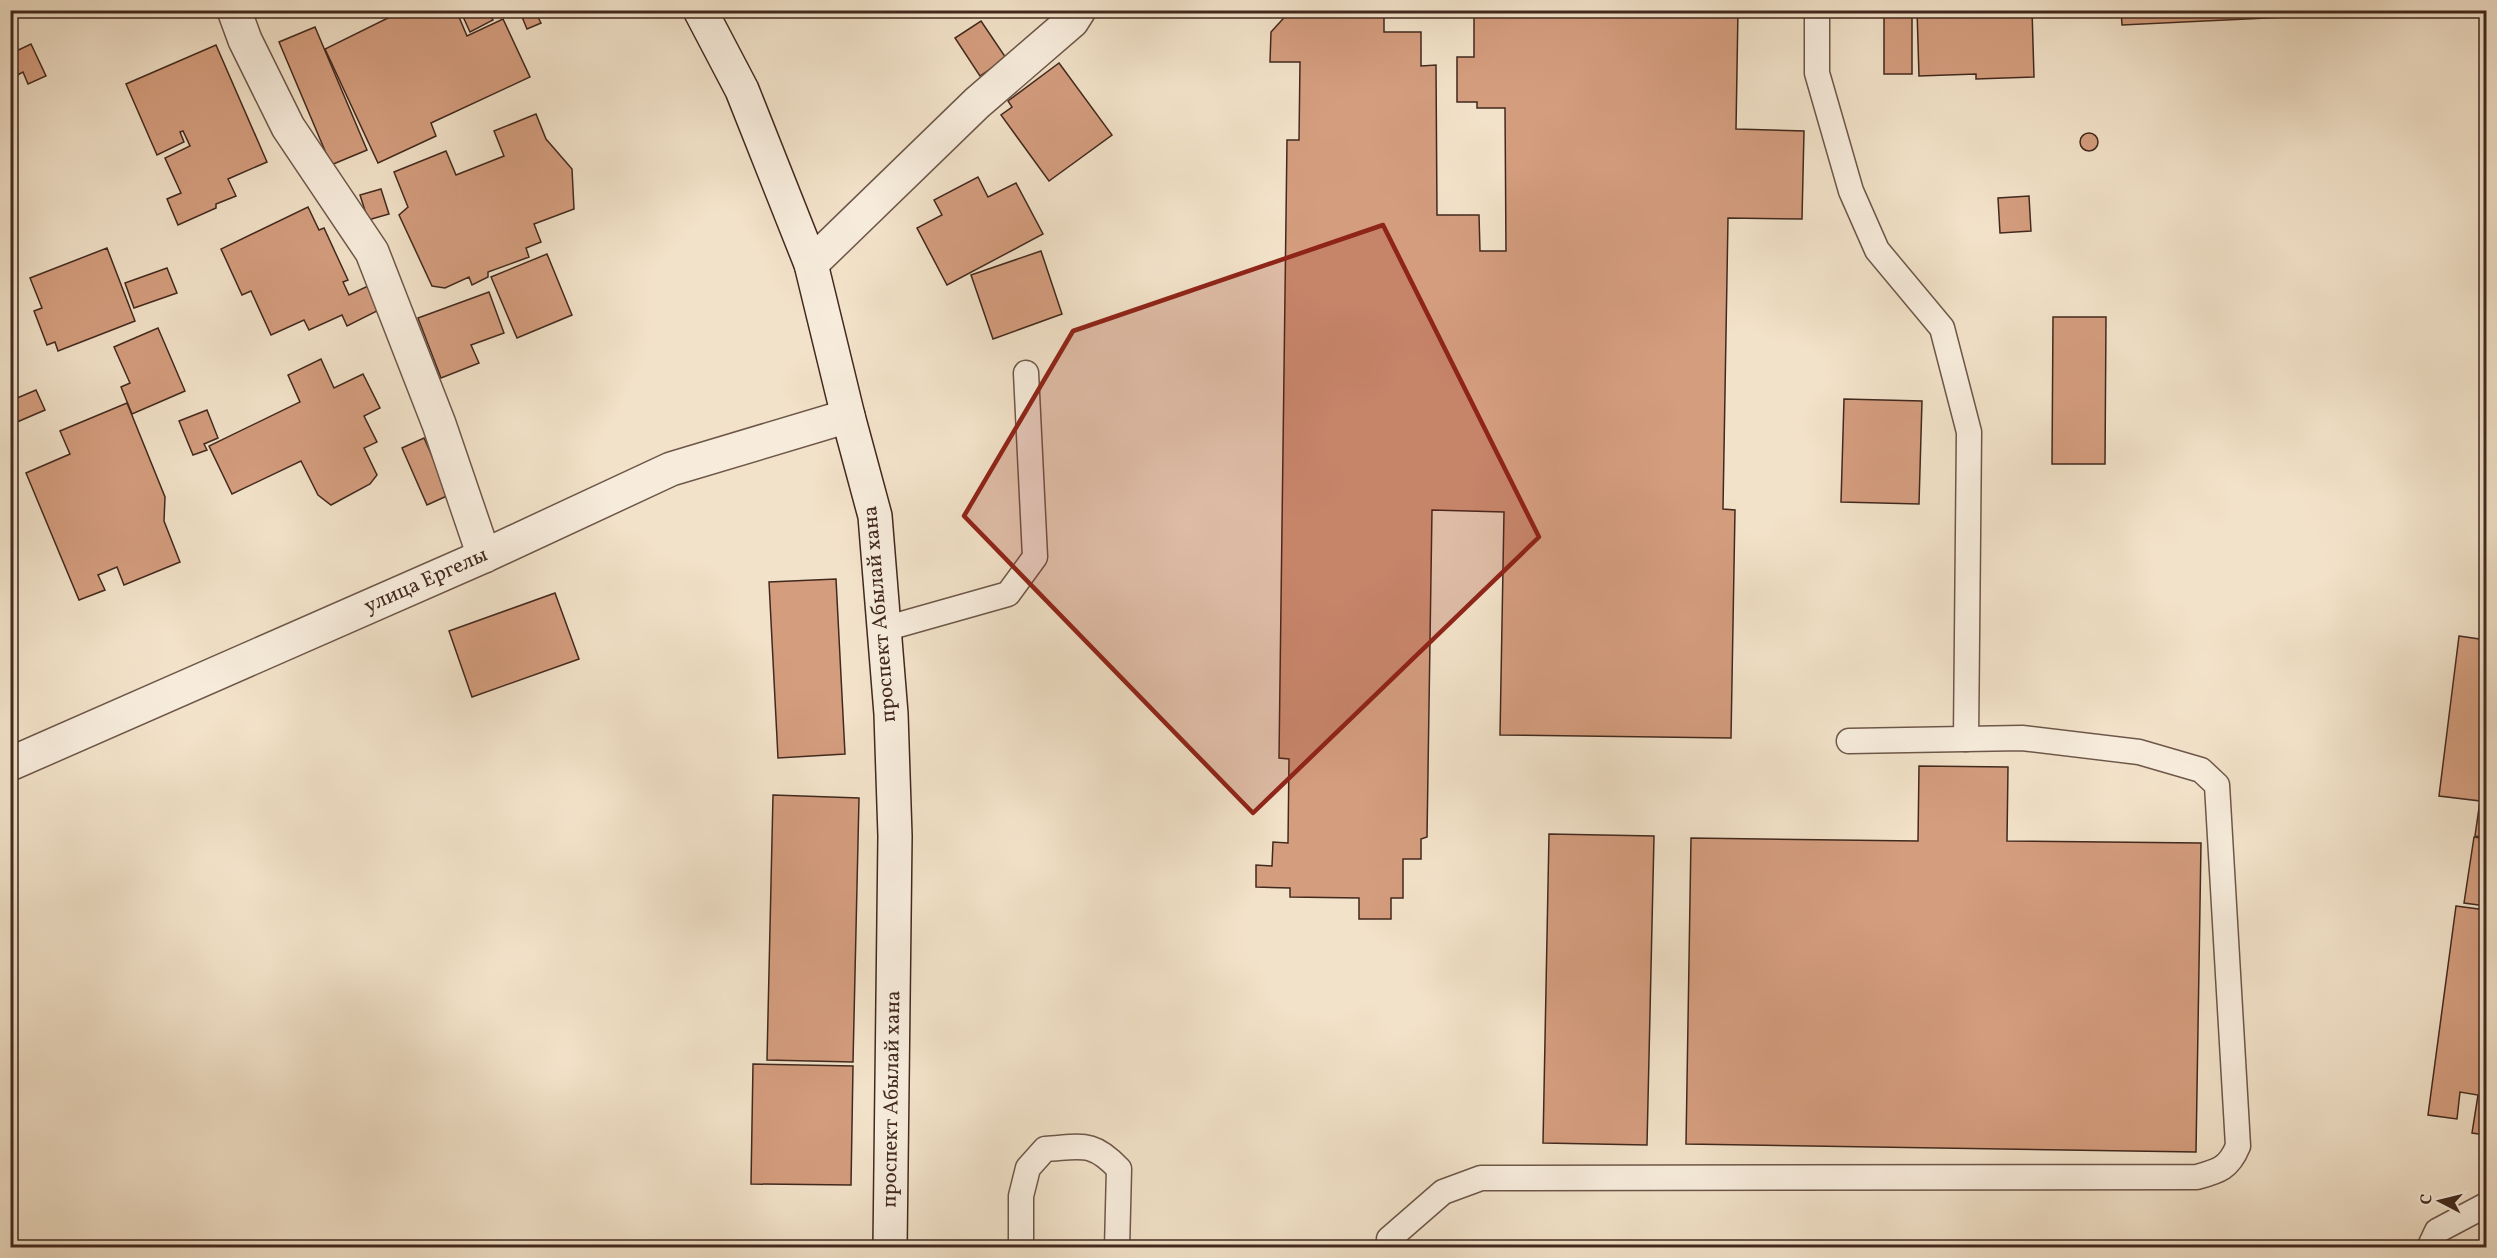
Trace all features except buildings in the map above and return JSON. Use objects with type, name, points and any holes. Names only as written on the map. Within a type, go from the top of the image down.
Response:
[{"type":"street","points":[[234,10],[245,40],[288,127],[372,252],[439,424],[484,556]]},
{"type":"street","name":"проспект Абылай хана","points":[[700,10],[742,90],[811,264],[848,417],[875,516],[891,714],[895,836],[890,1248]]},
{"type":"street","points":[[811,264],[977,103],[1072,21],[1079,10]]},
{"type":"street","name":"улица Ергелы","points":[[10,764],[484,556],[671,469],[848,417]]},
{"type":"lane","points":[[1816,10],[1817,73],[1851,191],[1877,249],[1942,328],[1969,432],[1966,739]]},
{"type":"lane","points":[[884,628],[1008,594],[1035,557],[1026,373]]},
{"type":"lane","points":[[1389,1248],[1389,1239],[1443,1192],[1481,1178],[2197,1178],[2217,1172],[2232,1160],[2238,1146],[2217,785],[2201,770],[2139,752],[2022,738],[1849,741]]},
{"type":"lane","points":[[1021,1248],[1022,1196],[1028,1168],[1045,1149],[1089,1146],[1106,1155],[1119,1169],[1117,1248]]},
{"type":"lane","points":[[2430,1248],[2437,1231],[2487,1205]]},
{"type":"highlighted area","points":[[1383,225],[1539,537],[1253,813],[964,516],[1073,331]]}]
